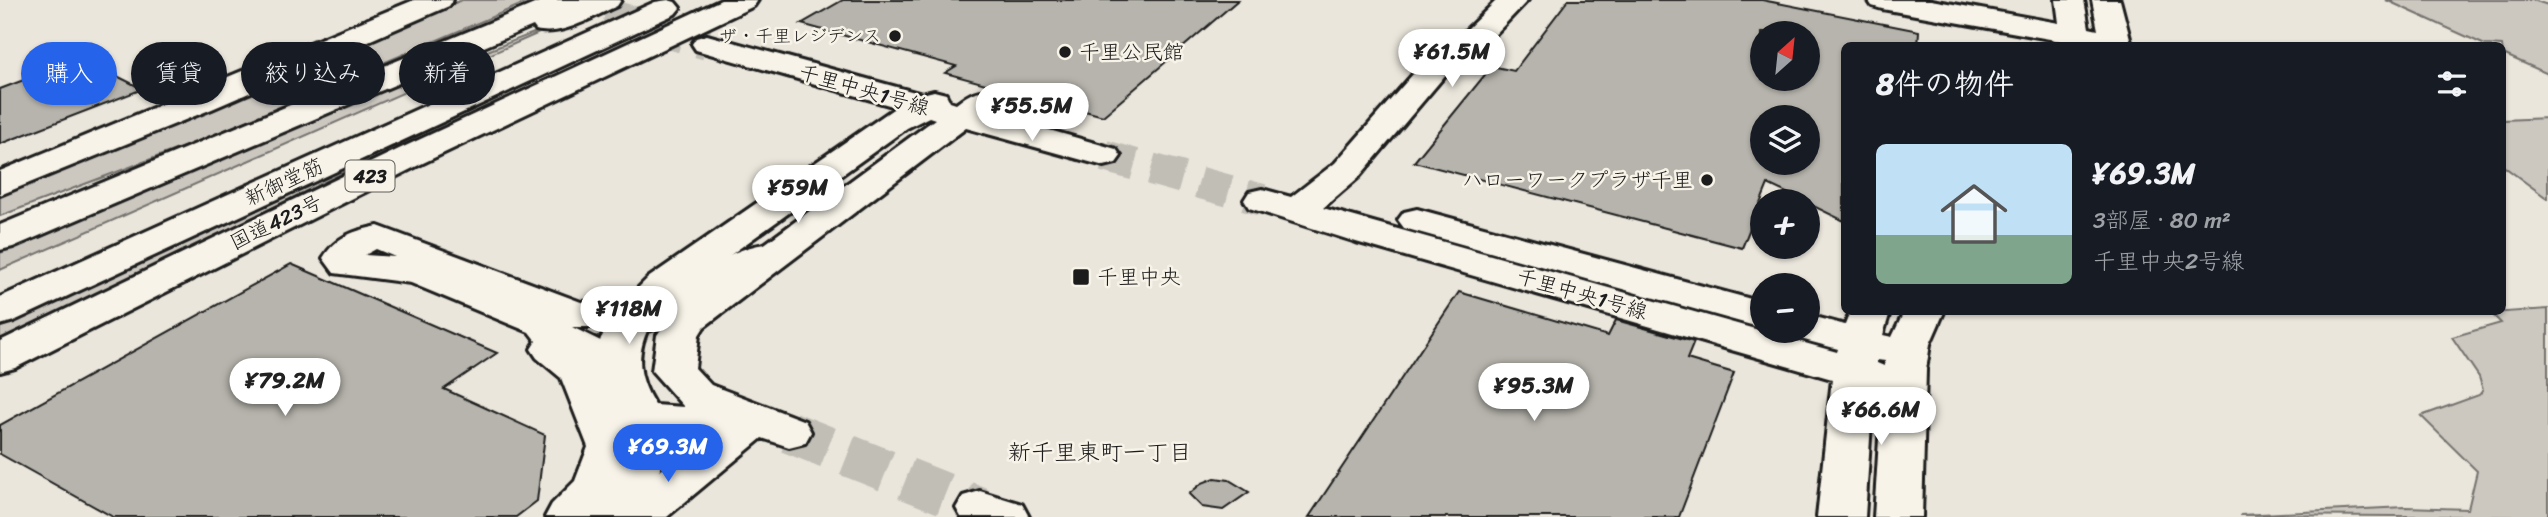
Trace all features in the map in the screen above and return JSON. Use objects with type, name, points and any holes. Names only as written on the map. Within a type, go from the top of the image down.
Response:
[{"type":"main road","points":[[0,184],[200,103],[439,0]]},
{"type":"main road","points":[[0,239],[569,0]]},
{"type":"main road","points":[[224,146],[607,0]]},
{"type":"main road","name":"新御堂筋","points":[[0,284],[642,0]]},
{"type":"main road","name":"新御堂筋","points":[[0,312],[683,0]]},
{"type":"main road","points":[[411,156],[441,135],[709,0]]},
{"type":"main road","points":[[1453,47],[1452,32],[1489,0]]},
{"type":"main road","points":[[1288,198],[1347,170],[1453,47],[1475,37],[1514,0]]},
{"type":"main road","points":[[1882,0],[2077,41],[2070,0]]},
{"type":"main road","points":[[2106,0],[2116,42]]},
{"type":"main road","name":"国道423号","points":[[0,358],[411,156],[728,24]]},
{"type":"main road","name":"千里中央1号線","points":[[728,24],[1112,149]]},
{"type":"main road","name":"千里中央1号線","points":[[728,24],[919,106],[967,102]]},
{"type":"main road","points":[[772,426],[696,395],[673,371],[678,335],[690,318],[967,102]]},
{"type":"main road","points":[[600,517],[634,480],[642,457],[633,405],[617,356],[622,338],[637,313],[662,286],[919,106]]},
{"type":"main road","name":"千里中央1号線","points":[[1288,198],[1750,312]]},
{"type":"main road","name":"千里中央1号線","points":[[1288,198],[1369,234],[1861,341]]},
{"type":"main road","points":[[637,313],[599,326],[543,323],[425,275],[408,270],[348,265],[342,258],[346,250],[363,240],[378,237],[576,314],[603,314],[637,313],[673,307],[723,274],[777,251]]},
{"type":"main road","points":[[378,268],[415,290],[552,348],[580,372],[611,447],[595,489],[569,517]]},
{"type":"main road","points":[[1898,517],[1905,370],[1923,315]]},
{"type":"main road","points":[[543,323],[548,331],[599,356],[633,405],[687,422],[772,426]]},
{"type":"main road","name":"千里中央1号線","points":[[1820,331],[1861,341],[1905,370]]},
{"type":"main road","points":[[1840,517],[1861,341]]},
{"type":"main road","points":[[635,517],[772,426]]},
{"type":"shaded area","points":[[462,0],[532,0],[433,42],[399,42],[399,56],[385,62],[385,42],[361,42]]},
{"type":"shaded area","points":[[2386,0],[2533,0],[2548,5],[2548,74],[2506,55],[2506,42],[2478,42]]},
{"type":"shaded area","points":[[580,15],[495,52],[495,48]]},
{"type":"shaded area","points":[[399,85],[399,95],[385,101],[385,91]]},
{"type":"shaded area","points":[[241,92],[241,105],[284,105],[199,141],[0,216],[0,192],[209,105],[227,105],[227,98]]},
{"type":"shaded area","points":[[348,105],[375,105],[0,270],[0,253]]},
{"type":"shaded area","points":[[477,105],[480,105],[0,342],[0,325]]},
{"type":"shaded area","points":[[2548,118],[2548,199],[2506,168],[2506,120]]},
{"type":"shaded area","points":[[2548,309],[2548,517],[2240,515],[2405,507],[2468,509],[2477,471],[2421,416],[2479,395],[2483,390],[2479,377],[2452,337],[2501,323],[2493,315],[2506,315],[2506,312]]},
{"type":"building","points":[[843,0],[1238,0],[1103,116],[945,73],[956,66],[801,24]]},
{"type":"building","points":[[1568,0],[1762,0],[1919,31],[1918,42],[1841,42],[1841,220],[1820,209],[1820,189],[1778,189],[1768,184],[1766,189],[1750,189],[1750,228],[1742,248],[1414,162],[1492,66],[1514,71]]},
{"type":"building","points":[[117,76],[131,83],[131,94],[117,99]]},
{"type":"building","points":[[21,81],[21,105],[101,105],[0,144],[0,89]]},
{"type":"building","points":[[291,264],[497,353],[444,389],[545,435],[537,501],[516,517],[113,517],[0,454],[0,425]]},
{"type":"building","points":[[1459,292],[1608,336],[1616,320],[1694,342],[1687,359],[1734,373],[1679,517],[1309,517]]},
{"type":"building","points":[[1215,478],[1229,480],[1249,492],[1223,510],[1202,507],[1189,494],[1202,483]]},
{"type":"tunnel","points":[[558,0],[707,44]]},
{"type":"tunnel","points":[[1104,156],[1262,200]]},
{"type":"tunnel","points":[[789,432],[980,508]]},
{"type":"place","name":"ザ・千里レジデンス","points":[[895,36]]},
{"type":"place","name":"千里公民館","points":[[1065,52]]},
{"type":"place","name":"ハローワークプラザ千里","points":[[1707,180]]},
{"type":"place","name":"千里中央","points":[[1081,277]]},
{"type":"district","name":"新千里東町一丁目","points":[[1100,452]]}]
